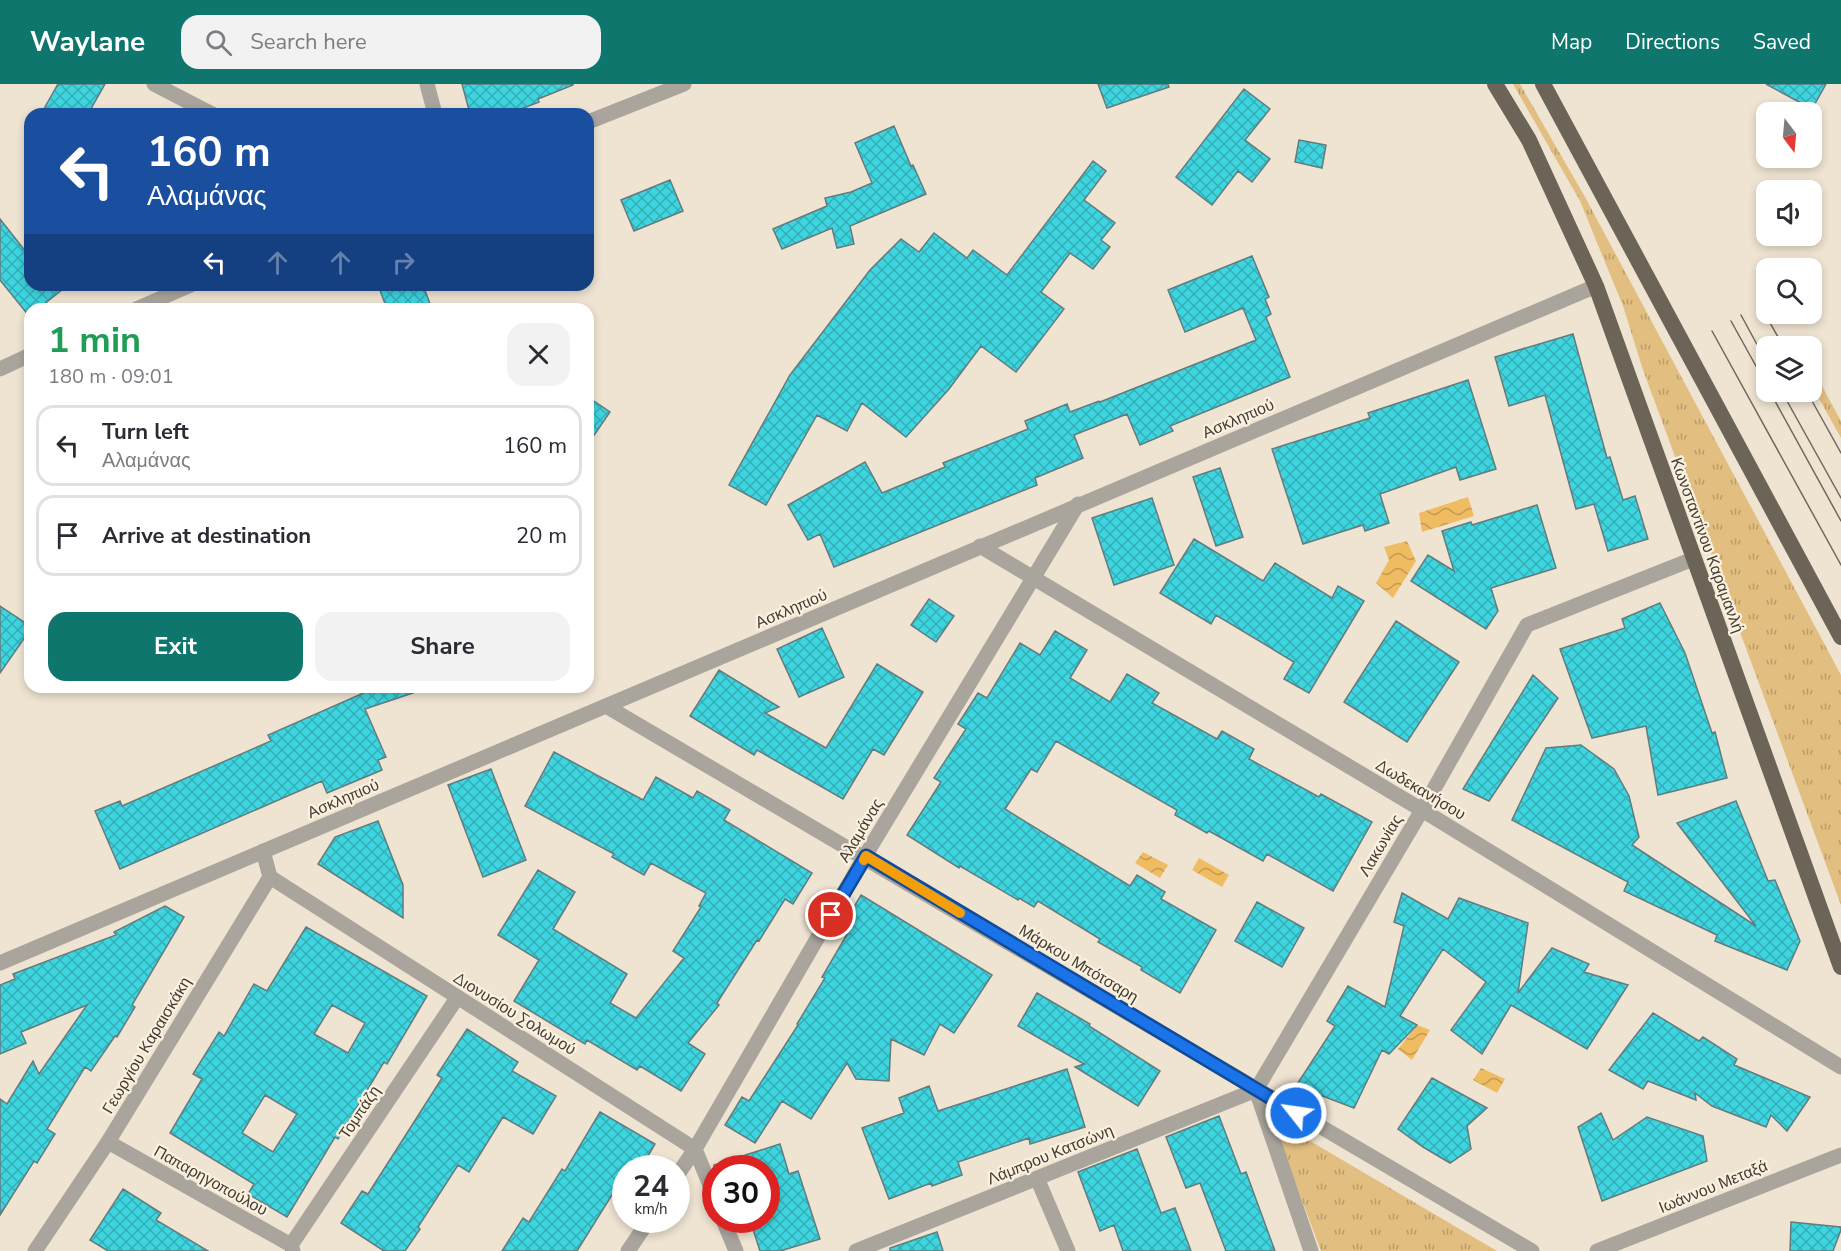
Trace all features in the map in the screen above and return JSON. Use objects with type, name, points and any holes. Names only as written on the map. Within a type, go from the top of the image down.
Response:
[{"type":"highway","name":"Κωνσταντίνου Καραμανλή","points":[[1495,84],[1529,140],[1596,286],[1841,967]]},
{"type":"highway","points":[[1543,84],[1841,637]]},
{"type":"street","points":[[154,84],[200,108]]},
{"type":"street","points":[[427,84],[433,108]]},
{"type":"street","points":[[594,120],[684,84]]},
{"type":"street","name":"Ασκληπιού","points":[[0,963],[1596,286]]},
{"type":"street","points":[[150,303],[177,291]]},
{"type":"street","points":[[0,369],[24,359]]},
{"type":"street","name":"Αλαμάνας","points":[[690,1156],[866,856],[1078,504]]},
{"type":"street","name":"Δωδεκανήσου","points":[[980,546],[1422,810],[1841,1067]]},
{"type":"street","name":"Λακωνίας","points":[[1256,1090],[1422,810],[1527,625],[1694,559]]},
{"type":"street","name":"Μάρκου Μπότσαρη","points":[[606,706],[866,856],[1256,1090],[1532,1251]]},
{"type":"street","points":[[263,851],[270,877]]},
{"type":"street","name":"Διονυσίου Σολωμού","points":[[270,877],[695,1149]]},
{"type":"street","name":"Γεωργίου Καραισκάκη","points":[[35,1251],[108,1142],[270,877]]},
{"type":"street","name":"Τομπάζη","points":[[292,1248],[457,998]]},
{"type":"street","points":[[1256,1090],[1311,1251]]},
{"type":"street","name":"Λάμπρου Κατσώνη","points":[[856,1251],[1256,1090]]},
{"type":"street","name":"Παπαρηγοπούλου","points":[[108,1142],[292,1248]]},
{"type":"street","points":[[695,1149],[702,1166]]},
{"type":"street","name":"Ιωάννου Μεταξά","points":[[1598,1251],[1841,1155]]},
{"type":"street","points":[[1037,1178],[1068,1251]]},
{"type":"street","points":[[628,1251],[640,1233]]},
{"type":"street","points":[[728,1233],[736,1251]]},
{"type":"green space","points":[[1513,84],[1520,84],[1585,197],[1841,675],[1841,905],[1643,370],[1623,306],[1580,201]]},
{"type":"green space","points":[[1822,386],[1841,421],[1841,438],[1821,402]]},
{"type":"green space","points":[[1271,1118],[1497,1251],[1321,1251]]},
{"type":"water","points":[[1468,497],[1474,516],[1422,532],[1419,513]]},
{"type":"water","points":[[1407,541],[1416,561],[1393,598],[1376,583],[1389,560],[1384,547]]},
{"type":"water","points":[[1143,852],[1168,865],[1160,878],[1135,863]]},
{"type":"water","points":[[1199,858],[1229,875],[1222,887],[1192,870]]},
{"type":"water","points":[[1417,1025],[1430,1030],[1412,1060],[1398,1049]]},
{"type":"water","points":[[1481,1068],[1505,1079],[1497,1093],[1473,1080]]},
{"type":"building","points":[[58,84],[105,84],[91,108],[44,108]]},
{"type":"building","points":[[462,84],[573,84],[524,108],[468,108]]},
{"type":"building","points":[[1098,84],[1168,84],[1169,87],[1107,108]]},
{"type":"building","points":[[1766,84],[1826,84],[1816,102],[1799,102]]},
{"type":"building","points":[[1244,89],[1270,109],[1245,140],[1270,159],[1252,182],[1238,171],[1212,205],[1176,177]]},
{"type":"building","points":[[894,126],[926,194],[850,226],[854,244],[837,248],[832,228],[782,249],[773,229],[827,206],[825,198],[851,192],[872,183],[855,143]]},
{"type":"building","points":[[1299,140],[1326,145],[1322,168],[1295,162]]},
{"type":"building","points":[[1093,161],[1106,171],[1084,200],[1115,223],[1101,240],[1110,247],[1093,269],[1070,253],[1041,292],[1064,309],[1016,372],[981,346],[949,389],[906,437],[862,403],[847,431],[817,415],[766,505],[729,485],[790,375],[870,270],[901,239],[919,252],[934,233],[967,258],[973,250],[1007,275]]},
{"type":"building","points":[[670,180],[683,211],[634,231],[621,200]]},
{"type":"building","points":[[0,219],[24,249],[24,291],[60,291],[46,303],[24,303],[24,310],[0,280]]},
{"type":"building","points":[[1252,256],[1269,297],[1265,299],[1271,314],[1266,317],[1290,377],[1170,426],[1173,431],[1140,445],[1127,414],[1074,435],[1083,458],[1035,478],[1037,485],[834,567],[820,534],[808,540],[788,505],[865,462],[882,493],[945,467],[943,463],[1028,429],[1025,421],[1067,404],[1070,412],[1100,402],[1256,340],[1243,308],[1185,332],[1168,290]]},
{"type":"building","points":[[380,291],[425,291],[430,303],[385,303]]},
{"type":"building","points":[[1573,334],[1607,458],[1610,457],[1623,500],[1635,496],[1648,539],[1608,551],[1594,504],[1576,509],[1545,395],[1509,406],[1495,357]]},
{"type":"building","points":[[1468,380],[1496,469],[1460,480],[1456,467],[1380,494],[1389,523],[1365,531],[1363,525],[1303,544],[1272,449],[1370,418],[1368,413]]},
{"type":"building","points":[[594,401],[610,412],[594,435]]},
{"type":"building","points":[[1220,468],[1243,537],[1216,546],[1193,477]]},
{"type":"building","points":[[1152,498],[1174,565],[1114,585],[1092,518]]},
{"type":"building","points":[[1537,505],[1556,568],[1491,588],[1498,611],[1486,629],[1411,581],[1428,555],[1454,571],[1442,531],[1471,522],[1472,525]]},
{"type":"building","points":[[1194,539],[1263,581],[1275,563],[1332,598],[1338,586],[1364,601],[1309,693],[1284,679],[1294,662],[1216,615],[1211,624],[1160,593]]},
{"type":"building","points":[[929,599],[954,616],[936,642],[911,625]]},
{"type":"building","points":[[1660,603],[1685,653],[1712,733],[1715,732],[1727,778],[1658,795],[1646,726],[1592,738],[1560,649],[1625,628],[1622,619]]},
{"type":"building","points":[[0,606],[24,622],[24,639],[0,673]]},
{"type":"building","points":[[1396,621],[1459,662],[1407,742],[1344,702]]},
{"type":"building","points":[[822,628],[844,677],[799,697],[777,649]]},
{"type":"building","points":[[1055,631],[1087,650],[1070,678],[1110,702],[1127,674],[1159,693],[1152,703],[1217,739],[1222,731],[1254,749],[1249,759],[1319,797],[1321,794],[1372,822],[1333,891],[1267,854],[1263,861],[1209,831],[1207,833],[1175,815],[1177,810],[1056,741],[1037,772],[1031,769],[1005,809],[1130,886],[1137,875],[1165,892],[1161,899],[1216,930],[1180,993],[1141,970],[1142,967],[1098,942],[1100,939],[1038,901],[1034,907],[1019,898],[1018,900],[960,866],[959,868],[907,835],[941,782],[934,778],[966,729],[958,724],[978,693],[987,698],[1020,643],[1040,655]]},
{"type":"building","points":[[877,664],[923,692],[884,755],[873,749],[843,799],[757,750],[754,755],[690,716],[719,670],[779,707],[765,713],[826,748]]},
{"type":"building","points":[[1533,675],[1558,698],[1489,801],[1463,789]]},
{"type":"building","points":[[363,693],[413,693],[365,709],[386,757],[378,760],[382,770],[327,793],[322,781],[120,869],[95,811],[120,801],[122,806],[271,741],[268,735]]},
{"type":"building","points":[[1581,745],[1614,769],[1629,796],[1639,837],[1632,845],[1756,926],[1677,823],[1736,801],[1768,881],[1775,880],[1800,941],[1787,970],[1715,941],[1717,935],[1624,891],[1628,882],[1512,820],[1546,748]]},
{"type":"building","points":[[554,752],[643,800],[656,777],[693,798],[697,791],[730,810],[724,820],[812,873],[793,904],[785,899],[717,1003],[719,1005],[688,1043],[705,1054],[681,1091],[640,1066],[637,1070],[587,1040],[585,1044],[514,1001],[539,960],[498,935],[538,870],[575,892],[553,929],[627,974],[610,1003],[636,1018],[684,958],[673,951],[701,907],[699,906],[706,893],[651,863],[644,875],[612,857],[614,854],[525,806]]},
{"type":"building","points":[[491,769],[526,860],[483,877],[448,785]]},
{"type":"building","points":[[378,821],[403,885],[403,918],[318,864],[335,837]]},
{"type":"building","points":[[1402,893],[1448,919],[1459,898],[1528,923],[1518,993],[1552,948],[1589,964],[1584,972],[1628,985],[1587,1049],[1511,1005],[1482,1054],[1451,1030],[1486,982],[1443,949],[1400,1016],[1417,1025],[1389,1054],[1382,1050],[1354,1108],[1296,1086],[1335,1026],[1327,1021],[1348,986],[1385,1007],[1404,926],[1394,922]]},
{"type":"building","points":[[861,895],[992,975],[954,1033],[940,1024],[924,1055],[891,1039],[889,1081],[856,1079],[847,1063],[811,1119],[782,1101],[755,1143],[725,1125],[742,1097],[749,1101],[798,1025],[849,931],[842,927]]},
{"type":"building","points":[[1257,902],[1304,928],[1282,967],[1235,941]]},
{"type":"building","points":[[165,906],[184,917],[132,1005],[135,1007],[117,1037],[115,1036],[91,1071],[85,1067],[47,1129],[55,1134],[37,1163],[34,1161],[0,1215],[0,1099],[7,1104],[33,1061],[39,1074],[87,1005],[21,1032],[26,1043],[0,1054],[0,985],[15,979],[13,974],[116,935],[114,932]]},
{"type":"building","points":[[306,927],[427,996],[387,1064],[384,1062],[338,1139],[335,1137],[287,1217],[248,1194],[254,1184],[170,1133],[202,1079],[193,1074],[219,1032],[224,1036],[254,984],[267,991]],"holes":[[[332,1005],[365,1023],[348,1053],[314,1034]],[[265,1095],[297,1114],[273,1152],[242,1133]]]},
{"type":"building","points":[[1037,993],[1090,1024],[1089,1026],[1160,1071],[1138,1106],[1075,1067],[1084,1064],[1018,1026]]},
{"type":"building","points":[[1653,1013],[1699,1041],[1703,1037],[1737,1059],[1734,1065],[1810,1097],[1787,1131],[1771,1115],[1766,1127],[1712,1106],[1695,1093],[1696,1100],[1648,1081],[1643,1089],[1609,1070]]},
{"type":"building","points":[[467,1029],[518,1062],[512,1071],[556,1096],[533,1134],[503,1117],[469,1172],[458,1165],[405,1251],[384,1251],[341,1223],[362,1191],[368,1194],[442,1078],[437,1075]]},
{"type":"building","points":[[1067,1069],[1085,1127],[1030,1144],[1029,1138],[958,1162],[962,1175],[932,1186],[931,1183],[889,1199],[862,1128],[904,1113],[899,1098],[929,1086],[938,1111]]},
{"type":"building","points":[[1432,1078],[1487,1108],[1467,1126],[1471,1149],[1450,1163],[1398,1129]]},
{"type":"building","points":[[600,1112],[655,1144],[649,1155],[612,1155],[612,1195],[577,1251],[502,1251],[523,1218],[529,1222],[562,1169],[565,1171]]},
{"type":"building","points":[[1601,1113],[1613,1140],[1647,1117],[1703,1136],[1707,1161],[1602,1201],[1578,1127]]},
{"type":"building","points":[[1219,1116],[1241,1174],[1246,1172],[1275,1251],[1226,1251],[1200,1183],[1186,1188],[1166,1137]]},
{"type":"building","points":[[780,1144],[789,1174],[798,1171],[820,1239],[780,1251],[760,1251],[754,1233],[780,1233],[780,1155],[745,1155]]},
{"type":"building","points":[[1137,1149],[1161,1213],[1175,1208],[1191,1251],[1123,1251],[1114,1225],[1100,1231],[1078,1172]]},
{"type":"building","points":[[123,1189],[161,1213],[156,1220],[208,1251],[108,1251],[90,1240]]},
{"type":"building","points":[[1791,1222],[1841,1227],[1833,1251],[1790,1251]]},
{"type":"building","points":[[937,1232],[943,1251],[890,1251],[890,1248]]},
{"type":"tram line","points":[[1741,315],[1756,343]]},
{"type":"tram line","points":[[1731,321],[1756,366]]},
{"type":"tram line","points":[[1771,324],[1777,336]]},
{"type":"tram line","points":[[1712,331],[1841,565]]},
{"type":"tram line","points":[[1776,402],[1841,521]]},
{"type":"tram line","points":[[1788,402],[1841,498]]},
{"type":"tram line","points":[[1813,402],[1841,453]]},
{"type":"slow traffic","points":[[864,860],[866,856],[960,913]]},
{"type":"route","points":[[831,915],[866,856],[1296,1113]]}]
